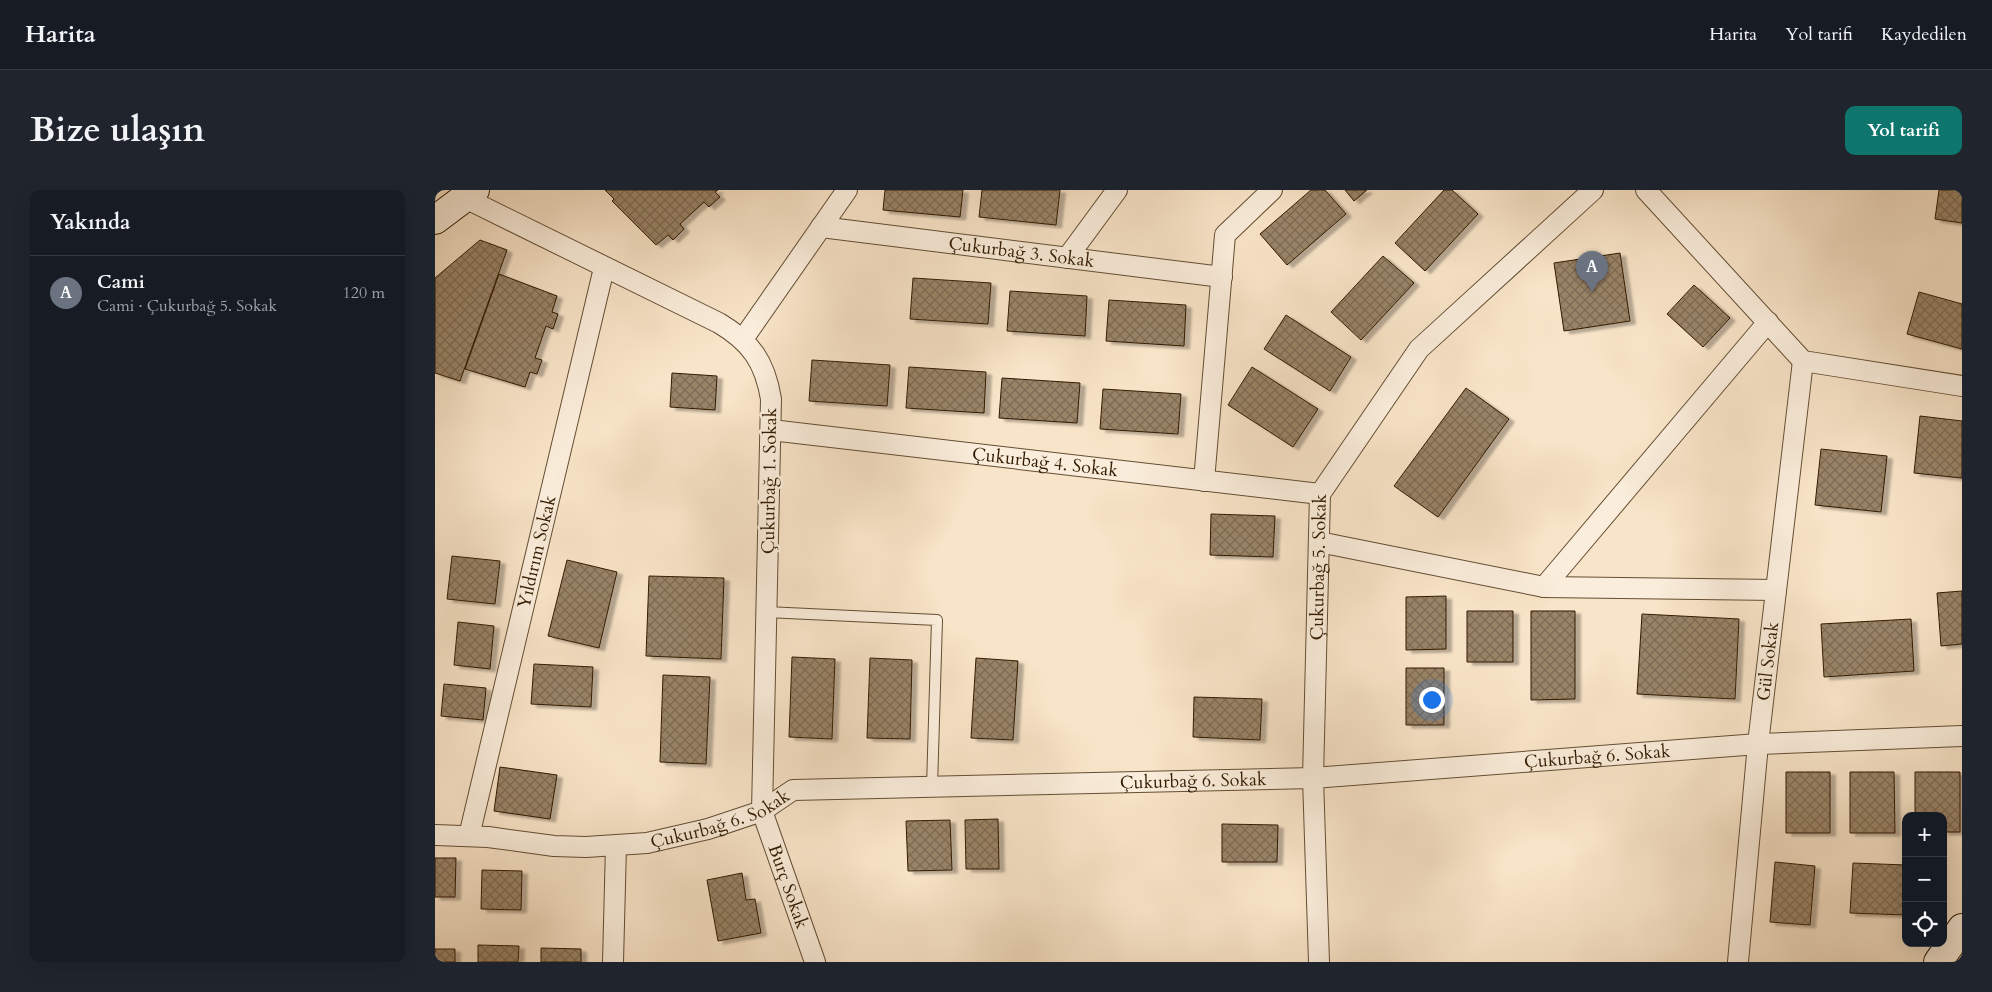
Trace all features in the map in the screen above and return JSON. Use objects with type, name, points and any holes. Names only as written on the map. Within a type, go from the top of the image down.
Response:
[{"type":"street","points":[[743,340],[847,190]]},
{"type":"street","points":[[1067,258],[1117,190]]},
{"type":"street","points":[[1204,481],[1225,235],[1272,190]]},
{"type":"street","name":"Çukurbağ 5. Sokak","points":[[1319,962],[1313,778],[1320,494],[1419,349],[1593,190]]},
{"type":"street","points":[[1646,190],[1803,361],[1962,386]]},
{"type":"street","points":[[435,220],[470,194]]},
{"type":"street","name":"Çukurbağ 1. Sokak","points":[[470,194],[604,268],[719,323],[743,340],[762,365],[769,382],[771,399],[762,812]]},
{"type":"street","name":"Çukurbağ 3. Sokak","points":[[821,227],[1221,277]]},
{"type":"street","name":"Yıldırım Sokak","points":[[469,836],[604,268]]},
{"type":"street","points":[[1544,587],[1768,322]]},
{"type":"street","name":"Gül Sokak","points":[[1737,962],[1758,744],[1803,361]]},
{"type":"street","name":"Çukurbağ 4. Sokak","points":[[771,430],[1320,494]]},
{"type":"street","points":[[1319,542],[1544,587],[1776,590]]},
{"type":"street","name":"Çukurbağ 6. Sokak","points":[[435,835],[469,836],[555,846],[616,846],[677,837],[762,812],[793,790],[1313,778],[1758,744],[1962,736]]},
{"type":"street","name":"Burç Sokak","points":[[762,812],[815,962]]},
{"type":"street","points":[[613,962],[616,846]]},
{"type":"street","points":[[1938,962],[1962,928]]},
{"type":"lane","points":[[766,612],[937,620],[932,786]]},
{"type":"building","points":[[605,190],[718,190],[715,192],[720,197],[709,207],[704,202],[680,224],[684,229],[673,240],[668,235],[656,245],[612,201],[614,199]]},
{"type":"building","points":[[885,190],[963,190],[960,217],[883,210]]},
{"type":"building","points":[[982,190],[1060,190],[1056,225],[979,217]]},
{"type":"building","points":[[1311,190],[1325,190],[1346,214],[1287,265],[1260,234]]},
{"type":"building","points":[[1345,190],[1367,190],[1354,201]]},
{"type":"building","points":[[1444,190],[1452,190],[1478,214],[1425,271],[1395,243]]},
{"type":"building","points":[[1939,190],[1962,190],[1962,223],[1935,219]]},
{"type":"building","points":[[480,240],[507,250],[460,381],[435,373],[435,278]]},
{"type":"building","points":[[1620,253],[1630,321],[1564,331],[1554,263]]},
{"type":"building","points":[[1383,256],[1414,283],[1361,340],[1331,312]]},
{"type":"building","points":[[499,274],[557,296],[552,312],[558,314],[553,329],[546,326],[535,358],[542,360],[537,374],[530,372],[525,387],[465,369]]},
{"type":"building","points":[[913,278],[991,283],[988,324],[910,319]]},
{"type":"building","points":[[1694,285],[1730,318],[1703,347],[1667,314]]},
{"type":"building","points":[[1010,291],[1087,296],[1085,336],[1007,331]]},
{"type":"building","points":[[1919,292],[1962,304],[1962,349],[1907,334]]},
{"type":"building","points":[[1109,300],[1186,305],[1184,346],[1106,341]]},
{"type":"building","points":[[1286,315],[1351,357],[1330,391],[1264,349]]},
{"type":"building","points":[[812,360],[890,365],[887,406],[809,401]]},
{"type":"building","points":[[909,367],[986,372],[984,413],[906,408]]},
{"type":"building","points":[[1252,367],[1318,409],[1293,447],[1228,405]]},
{"type":"building","points":[[672,373],[717,376],[715,410],[670,407]]},
{"type":"building","points":[[1002,378],[1080,383],[1077,423],[999,418]]},
{"type":"building","points":[[1466,388],[1509,419],[1438,517],[1394,486]]},
{"type":"building","points":[[1103,389],[1181,394],[1178,434],[1100,429]]},
{"type":"building","points":[[1920,416],[1962,421],[1962,478],[1914,473]]},
{"type":"building","points":[[1821,449],[1887,456],[1881,512],[1815,505]]},
{"type":"building","points":[[1211,514],[1275,516],[1273,557],[1210,555]]},
{"type":"building","points":[[452,556],[500,561],[495,604],[447,599]]},
{"type":"building","points":[[567,560],[617,572],[599,648],[548,636]]},
{"type":"building","points":[[649,576],[724,578],[721,659],[646,656]]},
{"type":"building","points":[[1962,591],[1962,644],[1941,646],[1937,593]]},
{"type":"building","points":[[1446,596],[1446,649],[1406,650],[1406,597]]},
{"type":"building","points":[[1467,611],[1513,611],[1513,662],[1467,662]]},
{"type":"building","points":[[1531,611],[1575,611],[1575,699],[1531,700]]},
{"type":"building","points":[[1642,614],[1739,619],[1735,699],[1637,694]]},
{"type":"building","points":[[1911,619],[1914,671],[1824,677],[1821,624]]},
{"type":"building","points":[[458,622],[494,626],[490,669],[454,665]]},
{"type":"building","points":[[792,657],[835,659],[832,739],[789,737]]},
{"type":"building","points":[[870,658],[912,660],[910,739],[867,738]]},
{"type":"building","points":[[976,658],[1018,661],[1013,740],[971,738]]},
{"type":"building","points":[[534,664],[593,667],[591,707],[531,704]]},
{"type":"building","points":[[1406,668],[1444,668],[1444,725],[1406,725]]},
{"type":"building","points":[[663,675],[710,677],[706,764],[660,762]]},
{"type":"building","points":[[444,684],[486,688],[483,720],[441,716]]},
{"type":"building","points":[[1194,697],[1262,699],[1260,740],[1193,737]]},
{"type":"building","points":[[500,767],[557,775],[550,819],[494,811]]},
{"type":"building","points":[[1786,772],[1830,772],[1830,833],[1786,833]]},
{"type":"building","points":[[1850,772],[1894,772],[1895,833],[1850,833]]},
{"type":"building","points":[[1915,772],[1960,772],[1960,832],[1947,832],[1947,812],[1915,812]]},
{"type":"building","points":[[998,819],[999,869],[966,869],[965,820]]},
{"type":"building","points":[[950,820],[952,870],[908,871],[906,821]]},
{"type":"building","points":[[1222,824],[1278,825],[1277,862],[1222,862]]},
{"type":"building","points":[[435,858],[456,858],[455,897],[435,897]]},
{"type":"building","points":[[1775,862],[1815,866],[1810,925],[1770,922]]},
{"type":"building","points":[[1853,863],[1902,865],[1902,915],[1850,913]]},
{"type":"building","points":[[482,870],[522,871],[521,910],[481,909]]},
{"type":"building","points":[[742,873],[746,900],[755,899],[761,933],[718,941],[707,880]]},
{"type":"building","points":[[478,945],[519,946],[518,962],[478,962]]},
{"type":"building","points":[[541,948],[581,949],[581,962],[541,962]]},
{"type":"building","points":[[435,949],[455,949],[455,962],[435,962]]},
{"type":"place","name":"Cami","points":[[1592,292]]}]
